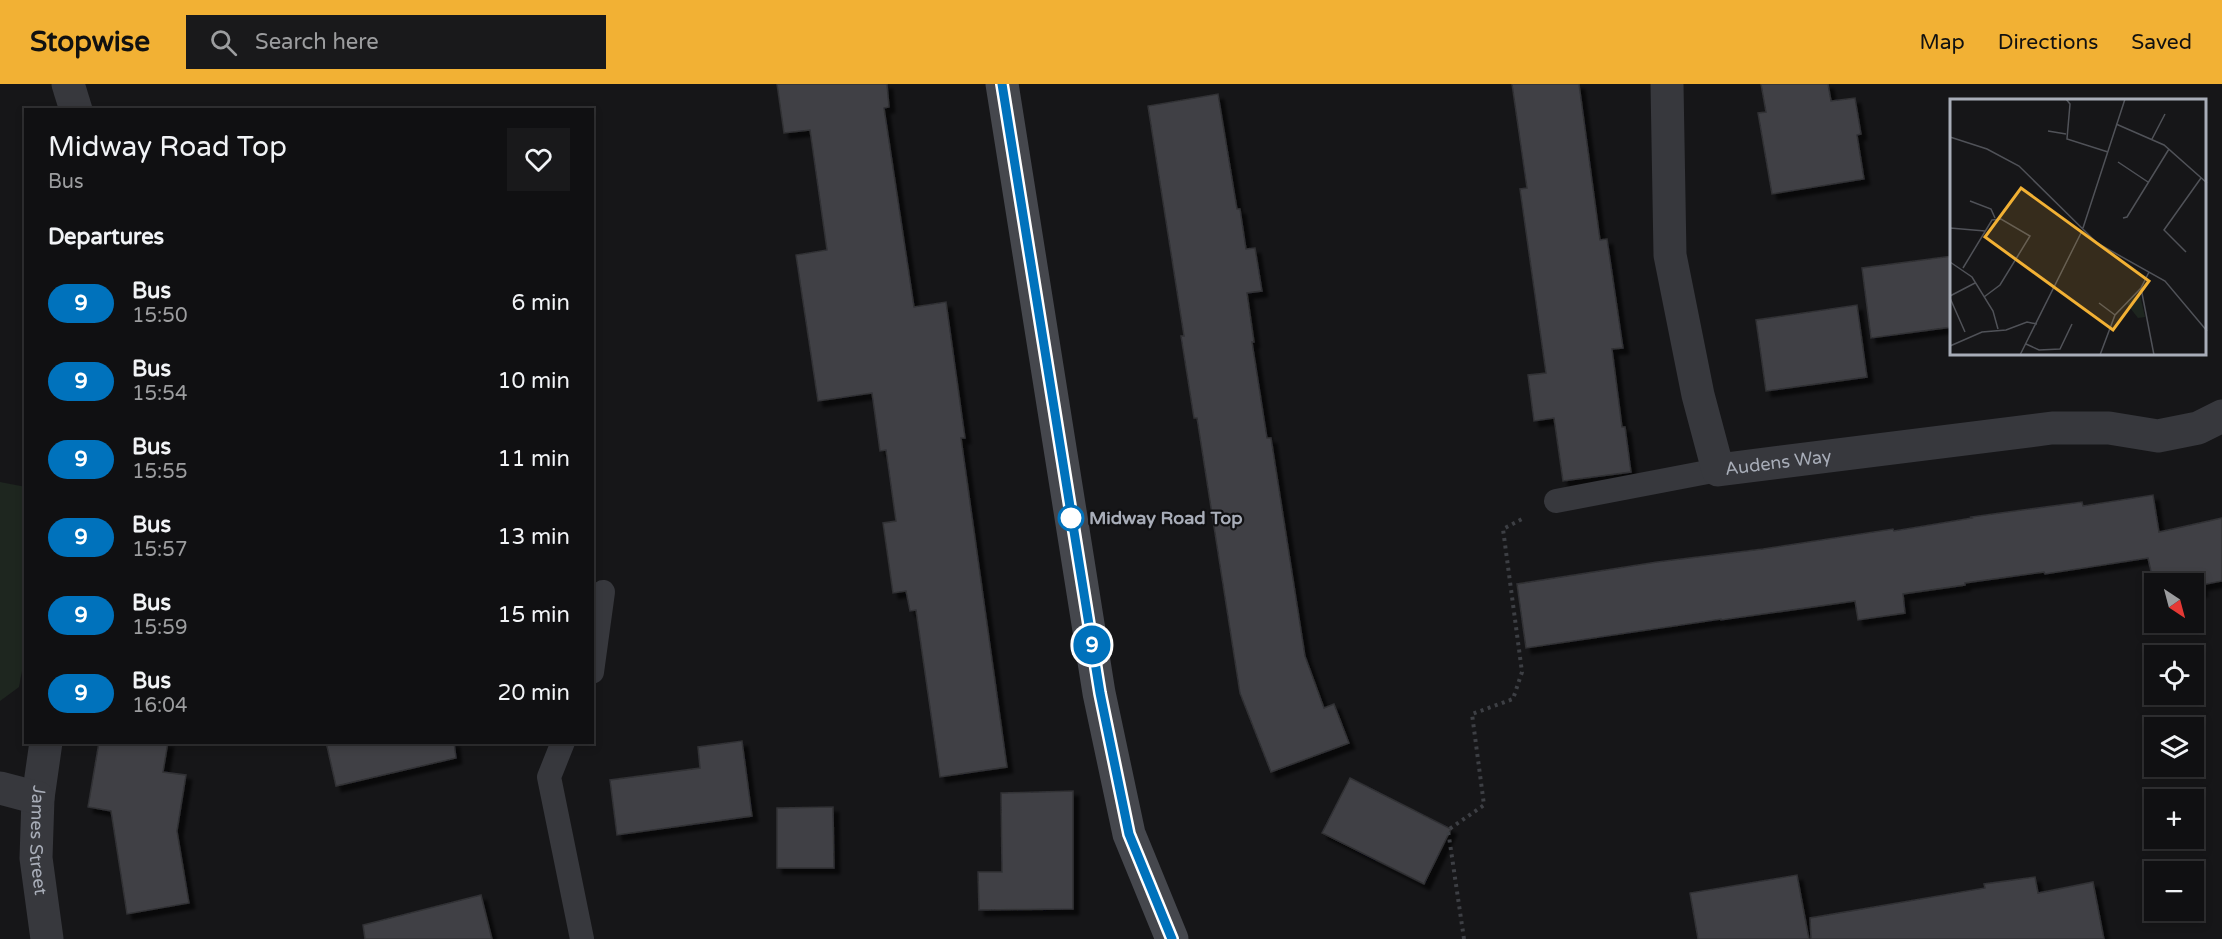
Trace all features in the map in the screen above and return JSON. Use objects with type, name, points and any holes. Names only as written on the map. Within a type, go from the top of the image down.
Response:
[{"type":"main road","points":[[1002,84],[1100,693],[1129,834],[1172,939]]},
{"type":"street","points":[[68,84],[75,108]]},
{"type":"street","name":"Audens Way","points":[[1667,84],[1670,255],[1698,395],[1718,470],[2052,428],[2109,428],[2158,436],[2198,428],[2222,416]]},
{"type":"street","name":"James Street","points":[[46,744],[38,798],[36,858],[47,939]]},
{"type":"street","points":[[0,788],[38,798]]},
{"type":"lane","points":[[1556,501],[1718,470]]},
{"type":"lane","points":[[594,657],[603,592]]},
{"type":"lane","points":[[562,744],[549,777],[582,939]]},
{"type":"path","points":[[1464,939],[1448,830],[1484,805],[1472,714],[1513,699],[1522,672],[1503,529],[1556,501]]},
{"type":"shaded area","points":[[0,482],[24,487],[24,661],[19,687],[0,701]]},
{"type":"building","points":[[777,84],[887,84],[889,107],[884,108],[914,307],[946,302],[965,438],[961,438],[1007,767],[940,777],[916,610],[910,611],[906,591],[893,593],[883,523],[896,521],[886,450],[880,451],[872,393],[818,401],[796,255],[827,250],[810,130],[784,133]]},
{"type":"building","points":[[1512,84],[1579,84],[1600,240],[1607,239],[1623,348],[1612,349],[1622,427],[1625,427],[1631,472],[1563,481],[1554,418],[1534,421],[1528,375],[1546,373],[1520,189],[1527,188]]},
{"type":"building","points":[[1761,84],[1828,84],[1831,101],[1855,98],[1861,134],[1857,135],[1864,179],[1772,194],[1758,113],[1766,112]]},
{"type":"building","points":[[1218,94],[1237,209],[1240,209],[1246,249],[1255,248],[1262,291],[1247,293],[1254,342],[1252,342],[1267,438],[1271,438],[1305,656],[1324,708],[1334,704],[1349,743],[1271,772],[1240,693],[1197,418],[1194,418],[1181,336],[1184,336],[1148,106]]},
{"type":"building","points":[[1950,256],[1950,327],[1871,338],[1862,268]]},
{"type":"building","points":[[1857,305],[1867,377],[1766,391],[1756,320]]},
{"type":"building","points":[[2153,495],[2159,532],[2222,518],[2222,581],[2204,584],[2204,573],[2151,573],[2148,558],[2045,574],[2044,572],[1965,583],[1965,585],[1903,594],[1905,613],[1858,620],[1855,601],[1526,648],[1517,584],[1657,562],[1763,549],[1893,529],[1894,531],[1971,517],[2082,502],[2083,506]]},
{"type":"building","points":[[742,741],[752,816],[617,835],[610,780],[700,768],[698,747]]},
{"type":"building","points":[[99,744],[168,744],[163,772],[186,775],[177,831],[189,903],[127,914],[111,811],[88,807]]},
{"type":"building","points":[[326,744],[454,744],[456,758],[336,786]]},
{"type":"building","points":[[1350,778],[1451,829],[1424,884],[1322,833]]},
{"type":"building","points":[[1073,791],[1073,909],[979,910],[978,872],[1002,872],[1001,793]]},
{"type":"building","points":[[833,807],[834,868],[777,868],[777,808]]},
{"type":"building","points":[[1797,875],[1809,939],[1698,939],[1690,893]]},
{"type":"building","points":[[2035,877],[2038,893],[2093,882],[2104,939],[1811,939],[1810,918],[1985,888],[1984,884]]},
{"type":"building","points":[[481,895],[492,939],[365,939],[363,925]]},
{"type":"bus line","name":"9","points":[[1002,84],[1100,693],[1129,834],[1172,939]]},
{"type":"place","name":"Midway Road Top","points":[[1071,518]]}]
